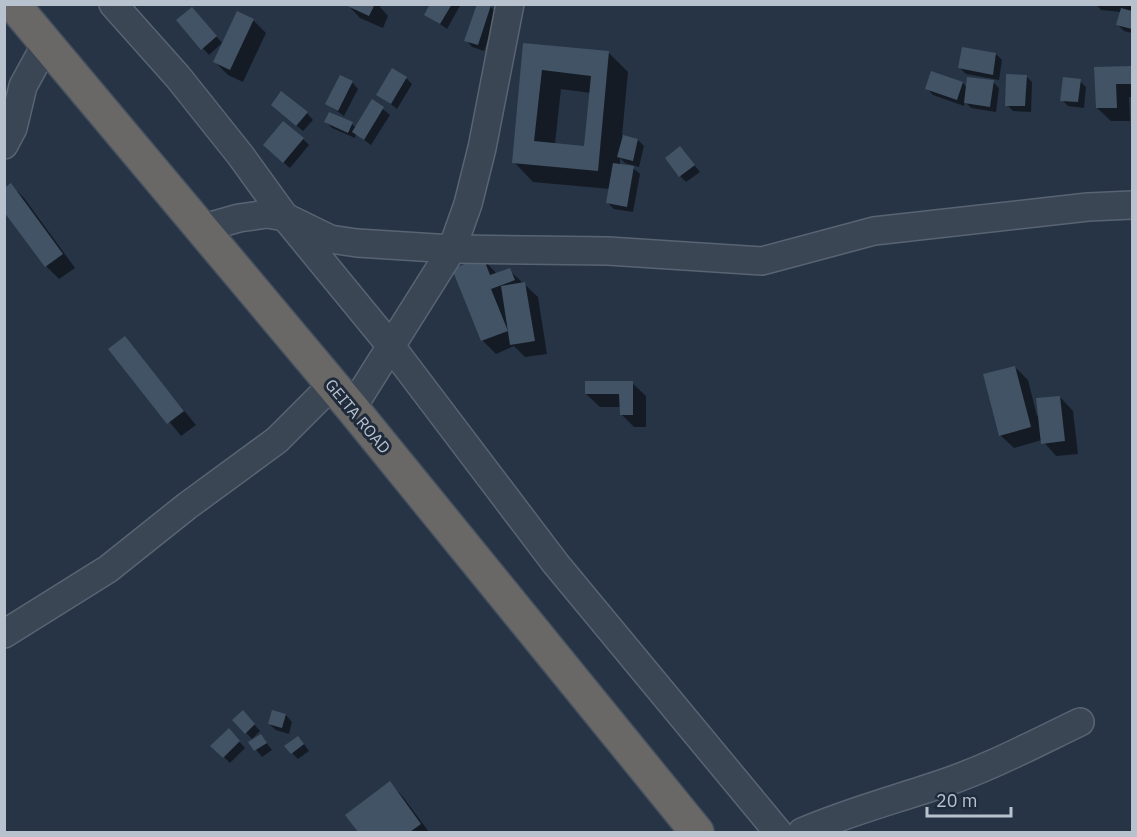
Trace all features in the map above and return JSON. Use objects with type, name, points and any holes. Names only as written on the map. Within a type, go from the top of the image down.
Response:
[{"type":"highway","name":"GEITA ROAD","points":[[11,9],[46,44],[342,397],[697,832]]},
{"type":"street","points":[[114,4],[178,76],[242,156],[285,217],[390,345],[556,564],[778,832]]},
{"type":"street","points":[[4,634],[108,569],[187,506],[277,440],[342,397],[390,345],[452,249],[468,204],[483,147],[510,4]]},
{"type":"street","points":[[4,145],[13,128],[23,86],[46,44]]},
{"type":"street","points":[[200,229],[239,218],[267,214],[285,217],[330,239],[357,243],[452,249],[608,251],[762,261],[874,231],[1088,207],[1132,205]]},
{"type":"street","points":[[802,832],[835,818],[942,784],[997,762],[1080,722]]},
{"type":"building","points":[[343,4],[375,4],[369,16]]},
{"type":"building","points":[[430,4],[452,4],[440,24],[424,15]]},
{"type":"building","points":[[477,4],[491,5],[478,45],[464,41]]},
{"type":"building","points":[[192,7],[217,36],[201,50],[176,20]]},
{"type":"building","points":[[1121,8],[1132,11],[1132,29],[1116,25]]},
{"type":"building","points":[[237,11],[254,19],[230,70],[213,62]]},
{"type":"building","points":[[523,43],[609,51],[598,171],[512,163]],"holes":[[[542,70],[591,76],[584,146],[534,141]]]},
{"type":"building","points":[[962,47],[996,53],[993,75],[958,68]]},
{"type":"building","points":[[1132,66],[1132,84],[1116,84],[1117,108],[1096,108],[1094,67]]},
{"type":"building","points":[[392,68],[407,77],[391,104],[376,95]]},
{"type":"building","points":[[931,71],[963,82],[957,100],[925,89]]},
{"type":"building","points":[[1006,74],[1027,75],[1025,106],[1005,106]]},
{"type":"building","points":[[340,75],[353,81],[338,111],[325,104]]},
{"type":"building","points":[[967,77],[994,80],[990,107],[964,103]]},
{"type":"building","points":[[1063,77],[1081,79],[1078,102],[1060,101]]},
{"type":"building","points":[[281,91],[308,112],[296,126],[271,105]]},
{"type":"building","points":[[372,99],[384,107],[364,140],[352,132]]},
{"type":"building","points":[[329,112],[353,122],[348,133],[324,122]]},
{"type":"building","points":[[283,121],[304,138],[283,163],[263,145]]},
{"type":"building","points":[[623,135],[638,139],[633,161],[617,157]]},
{"type":"building","points":[[680,146],[695,165],[679,177],[665,158]]},
{"type":"building","points":[[613,163],[634,166],[627,207],[606,203]]},
{"type":"building","points":[[11,183],[63,254],[45,267],[4,212],[4,188]]},
{"type":"building","points":[[483,257],[490,275],[510,268],[515,280],[491,289],[508,331],[481,341],[452,269]]},
{"type":"building","points":[[525,282],[535,341],[510,345],[501,286]]},
{"type":"building","points":[[125,336],[184,411],[167,424],[108,349]]},
{"type":"building","points":[[1015,366],[1031,427],[999,436],[983,374]]},
{"type":"building","points":[[585,381],[633,381],[633,415],[620,415],[619,394],[585,394]]},
{"type":"building","points":[[1060,396],[1065,441],[1041,444],[1036,398]]},
{"type":"building","points":[[243,710],[255,724],[245,734],[232,720]]},
{"type":"building","points":[[272,710],[286,714],[282,728],[268,724]]},
{"type":"building","points":[[229,728],[240,741],[223,758],[210,746]]},
{"type":"building","points":[[261,734],[267,743],[254,751],[248,742]]},
{"type":"building","points":[[298,736],[304,744],[291,754],[284,746]]},
{"type":"building","points":[[390,781],[421,824],[410,832],[358,832],[345,815]]}]
